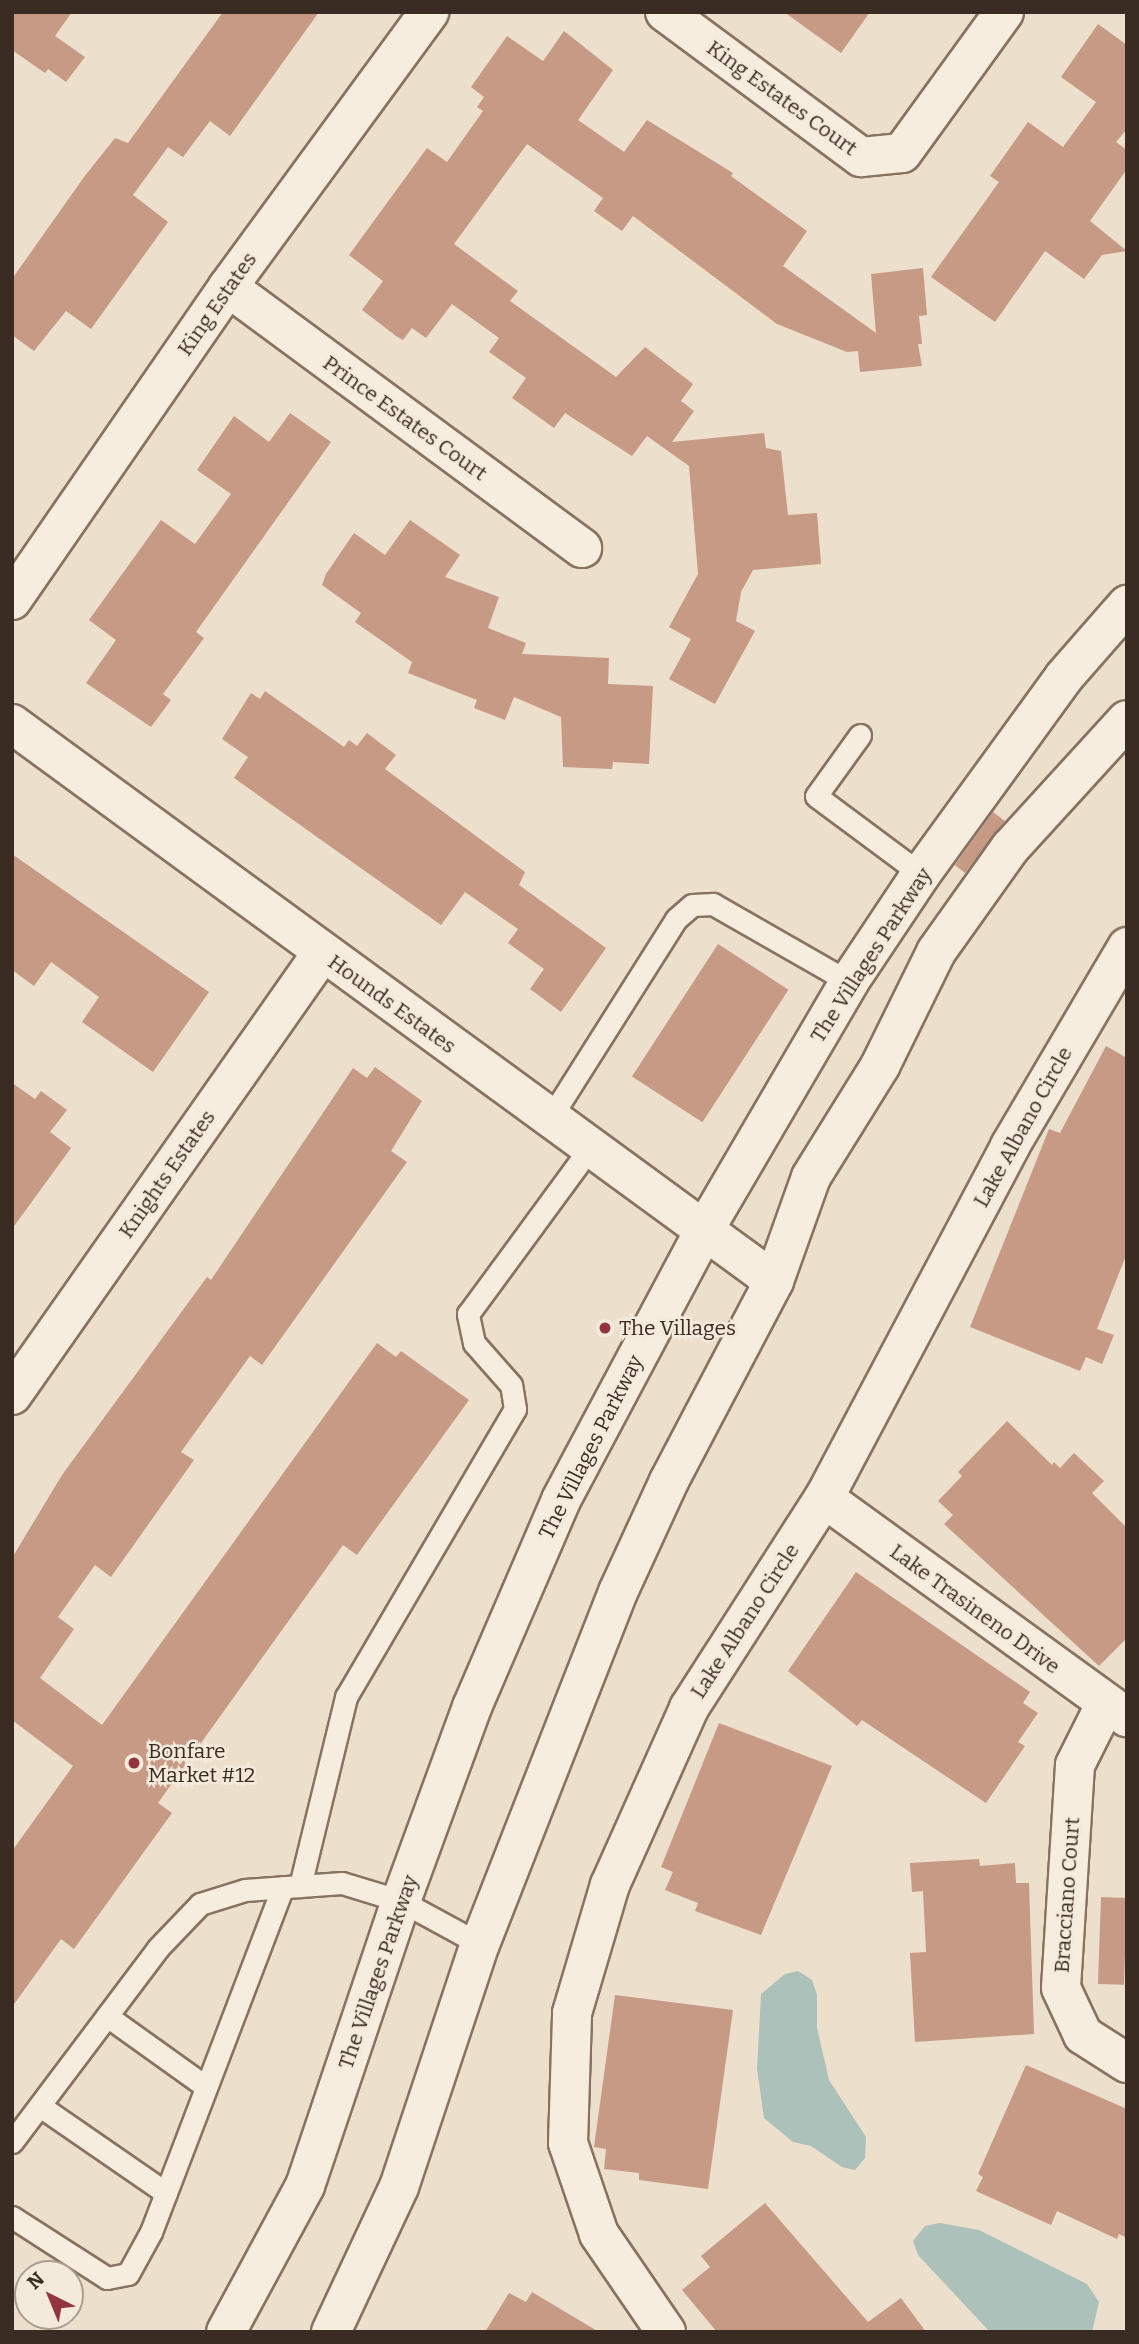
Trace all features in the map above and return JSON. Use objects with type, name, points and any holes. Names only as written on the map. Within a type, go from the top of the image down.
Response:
[{"type":"street","name":"King Estates","points":[[12,600],[228,287],[429,12]]},
{"type":"street","name":"King Estates Court","points":[[665,12],[861,158],[902,153],[1004,12]]},
{"type":"street","name":"Prince Estates Court","points":[[228,287],[582,548]]},
{"type":"street","name":"The Villages Parkway","points":[[226,2332],[305,2186],[401,1901],[472,1707],[561,1500],[706,1227],[849,982],[920,874],[1064,677],[1127,605]]},
{"type":"street","points":[[331,2332],[399,2187],[480,1944],[618,1592],[669,1481],[774,1280],[811,1177],[880,1066],[936,952],[1010,848],[1127,720]]},
{"type":"street","name":"Hounds Estates","points":[[12,724],[549,1120],[706,1227],[774,1280]]},
{"type":"street","name":"Lake Albano Circle","points":[[666,2332],[599,2234],[568,2143],[572,2013],[610,1885],[689,1708],[824,1499],[1010,1146],[1127,947]]},
{"type":"street","name":"Knights Estates","points":[[12,1395],[321,953]]},
{"type":"street","name":"Lake Trasineno Drive","points":[[824,1499],[1116,1711]]},
{"type":"street","name":"Bracciano Court","points":[[1116,1711],[1075,1765],[1061,1988],[1083,2035],[1127,2063]]},
{"type":"lane","points":[[860,735],[816,796],[920,874]]},
{"type":"lane","points":[[549,1120],[676,919],[692,905],[713,904],[849,982]]},
{"type":"lane","points":[[12,2217],[107,2278],[128,2274],[166,2193],[206,2087],[291,1886],[346,1698],[515,1409],[511,1385],[474,1343],[468,1314],[589,1149]]},
{"type":"lane","points":[[12,2142],[158,1948],[200,1905],[245,1889],[342,1883],[401,1901],[480,1944]]},
{"type":"lane","points":[[107,2016],[206,2087]]},
{"type":"lane","points":[[40,2106],[166,2193]]},
{"type":"water","points":[[798,1971],[812,1980],[817,1995],[817,2028],[829,2080],[866,2137],[865,2158],[855,2170],[842,2167],[811,2146],[793,2142],[764,2118],[757,2069],[761,1994],[785,1974]]},
{"type":"water","points":[[940,2223],[979,2230],[1087,2284],[1099,2302],[1092,2332],[990,2332],[918,2255],[913,2241],[925,2226]]},
{"type":"building","points":[[12,12],[72,12],[55,36],[85,57],[66,82],[48,69],[45,73],[12,50]]},
{"type":"building","points":[[223,12],[319,12],[230,136],[210,121],[183,157],[168,147],[133,195],[168,222],[91,329],[66,311],[34,351],[12,335],[12,279],[84,177],[115,138],[128,143]]},
{"type":"building","points":[[784,12],[870,12],[841,53]]},
{"type":"building","points":[[1098,24],[1127,45],[1127,129],[1116,142],[1127,150],[1127,169],[1090,221],[1127,251],[1102,255],[1084,279],[1045,251],[995,322],[931,277],[999,182],[990,176],[1028,122],[1063,147],[1096,102],[1061,77]]},
{"type":"building","points":[[564,31],[613,70],[578,120],[624,152],[647,120],[733,173],[731,176],[807,231],[783,266],[876,333],[871,274],[923,268],[927,315],[919,316],[922,344],[918,344],[922,366],[860,372],[858,351],[847,352],[777,324],[633,216],[622,231],[594,211],[603,198],[527,144],[454,244],[518,291],[510,301],[616,377],[645,347],[693,384],[681,401],[694,411],[672,442],[764,433],[766,448],[781,451],[788,515],[817,513],[821,564],[753,570],[741,592],[736,621],[755,631],[715,704],[669,679],[691,639],[669,627],[698,574],[689,466],[647,436],[632,456],[565,413],[554,428],[512,398],[526,378],[489,352],[499,338],[452,304],[426,338],[412,328],[403,340],[396,336],[362,310],[383,281],[349,255],[427,148],[447,162],[483,111],[477,107],[484,97],[471,87],[507,36],[543,61]]},
{"type":"building","points":[[290,413],[331,442],[196,632],[204,638],[163,694],[171,700],[151,727],[86,683],[116,640],[89,620],[161,520],[195,544],[231,494],[197,470],[234,416],[269,442]]},
{"type":"building","points":[[410,520],[460,555],[445,577],[499,597],[488,628],[526,643],[522,654],[609,658],[608,684],[653,686],[649,764],[613,762],[612,769],[563,767],[561,717],[514,697],[505,720],[474,708],[477,700],[408,673],[412,662],[355,622],[361,613],[322,585],[326,574],[354,533],[385,555]]},
{"type":"building","points":[[265,691],[344,747],[349,740],[357,746],[367,733],[396,755],[385,769],[525,872],[519,885],[606,948],[561,1012],[530,989],[544,969],[508,943],[518,929],[465,892],[441,925],[234,778],[248,757],[222,739],[251,693],[260,699]]},
{"type":"building","points":[[993,812],[1005,821],[965,873],[955,865]]},
{"type":"building","points":[[12,854],[209,992],[153,1072],[82,1022],[99,997],[51,962],[34,986],[12,970]]},
{"type":"building","points":[[718,944],[788,990],[702,1122],[632,1077]]},
{"type":"building","points":[[1106,1046],[1127,1058],[1127,1253],[1097,1329],[1114,1335],[1102,1364],[1086,1357],[1080,1371],[970,1327],[1049,1129],[1060,1133]]},
{"type":"building","points":[[375,1067],[422,1101],[391,1151],[407,1162],[262,1365],[250,1356],[181,1452],[194,1460],[111,1577],[95,1565],[58,1617],[74,1629],[40,1678],[102,1725],[377,1343],[396,1357],[401,1351],[469,1400],[357,1555],[343,1545],[158,1803],[172,1813],[74,1949],[61,1939],[12,2007],[12,1851],[73,1766],[12,1720],[12,1558],[62,1475],[207,1277],[211,1280],[353,1068],[367,1078]]},
{"type":"building","points":[[12,1083],[35,1099],[41,1091],[67,1110],[50,1132],[71,1148],[12,1229]]},
{"type":"building","points":[[1007,1421],[1052,1465],[1054,1462],[1060,1468],[1074,1453],[1104,1481],[1092,1493],[1127,1528],[1127,1638],[1099,1666],[944,1524],[953,1515],[938,1501],[962,1476],[958,1472]]},
{"type":"building","points":[[856,1572],[1030,1692],[1023,1703],[1038,1713],[1018,1742],[1025,1746],[986,1803],[862,1720],[857,1726],[788,1671]]},
{"type":"building","points":[[719,1723],[832,1766],[761,1935],[695,1911],[698,1903],[665,1890],[673,1872],[661,1867]]},
{"type":"building","points":[[979,1859],[980,1866],[1015,1863],[1016,1883],[1029,1883],[1034,2034],[915,2042],[910,1953],[926,1952],[923,1891],[912,1892],[910,1863]]},
{"type":"building","points":[[1101,1897],[1127,1898],[1124,1985],[1098,1984]]},
{"type":"building","points":[[615,1995],[733,2010],[708,2189],[639,2180],[639,2173],[604,2169],[606,2149],[594,2147]]},
{"type":"building","points":[[1026,2065],[1127,2109],[1127,2238],[1119,2234],[1117,2239],[1057,2211],[1051,2225],[976,2191],[983,2177],[978,2174]]},
{"type":"building","points":[[765,2203],[868,2322],[901,2298],[926,2332],[717,2332],[682,2290],[710,2267],[701,2256]]},
{"type":"building","points":[[532,2292],[599,2332],[485,2332],[509,2293],[526,2302]]},
{"type":"place","name":"The Villages","points":[[605,1328]]},
{"type":"place","name":"Bonfare Market #12","points":[[134,1763]]}]
